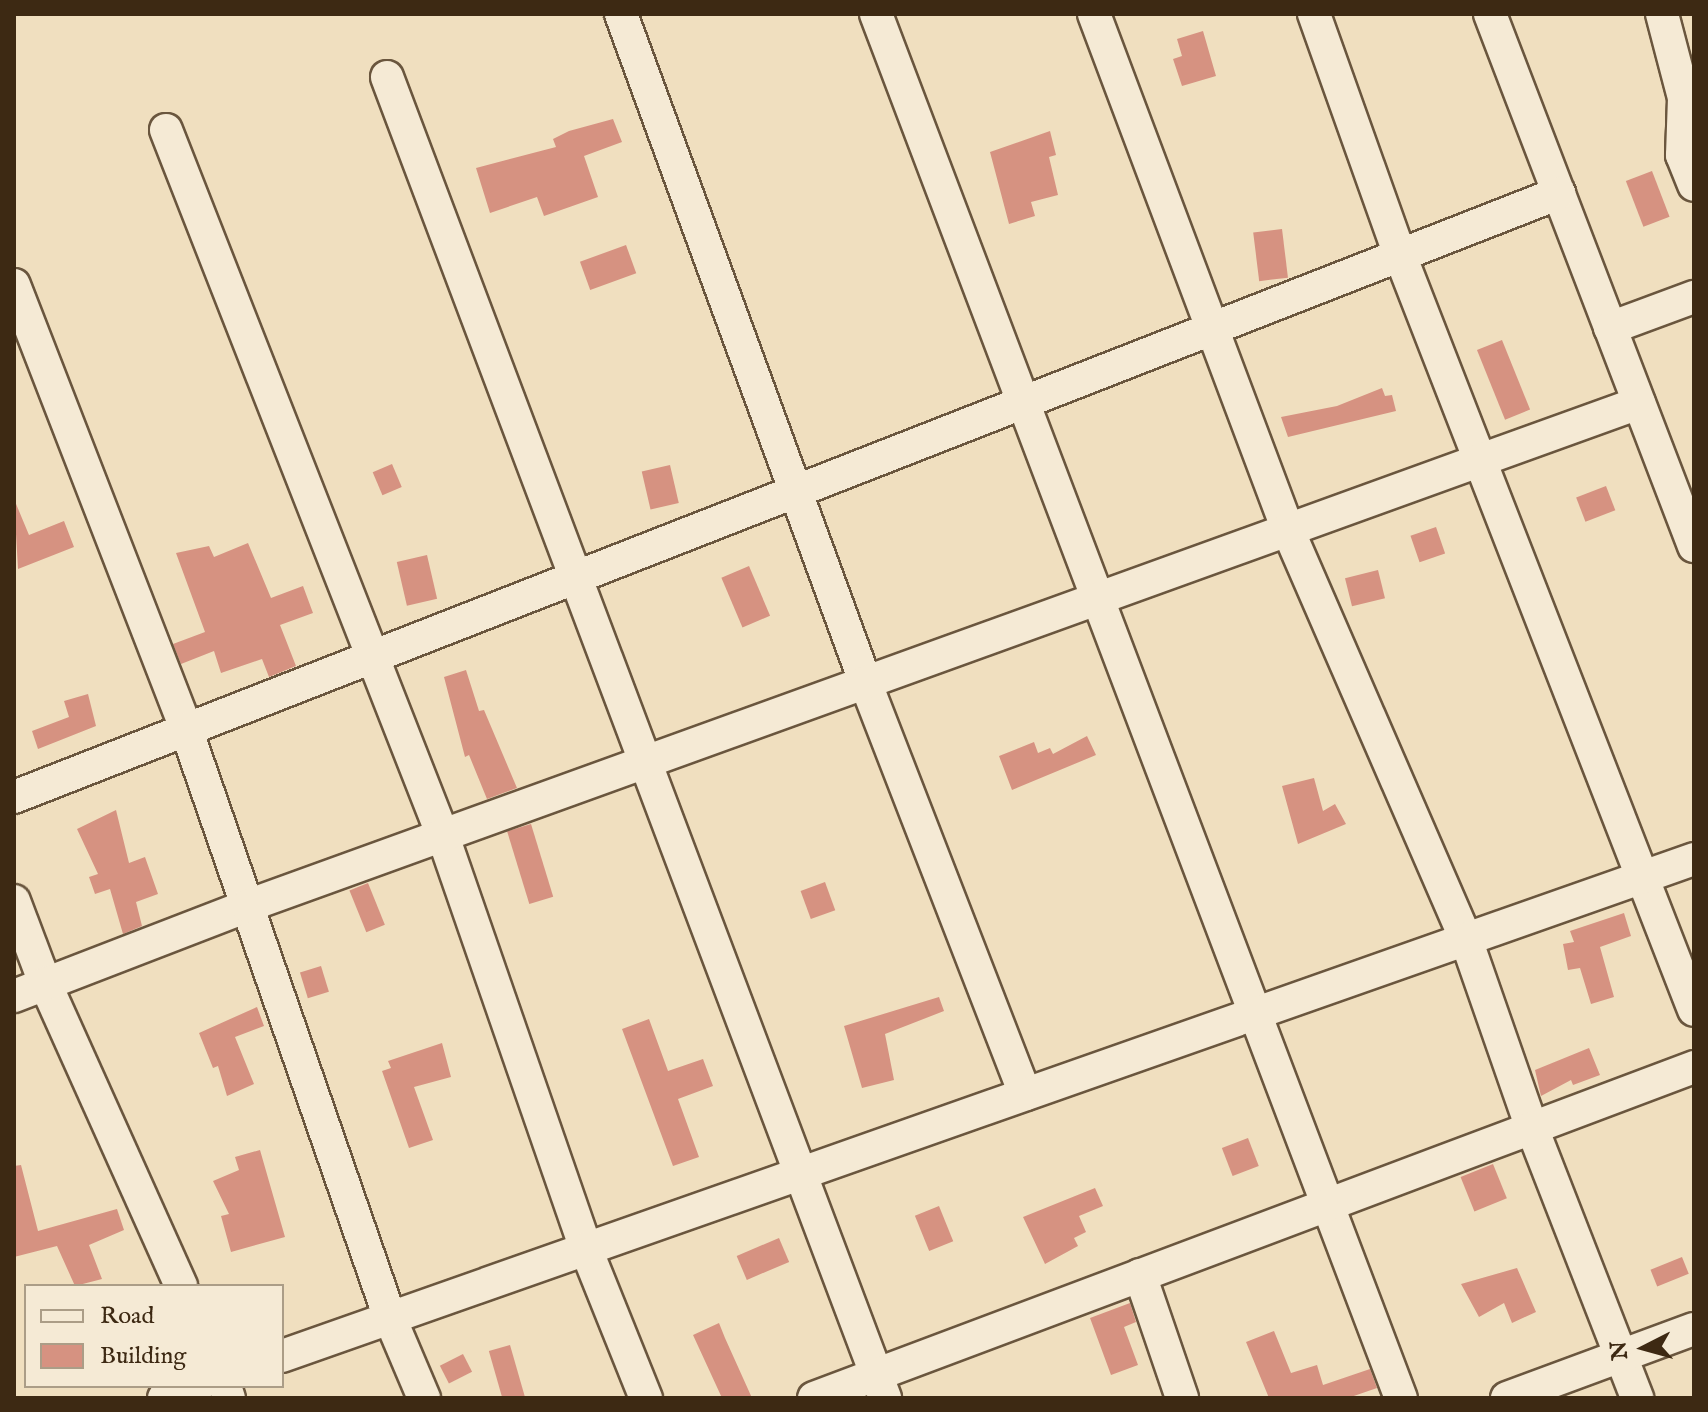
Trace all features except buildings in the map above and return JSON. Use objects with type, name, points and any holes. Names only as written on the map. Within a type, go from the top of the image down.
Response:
[{"type":"street","points":[[621,14],[866,684],[1025,1094]]},
{"type":"street","points":[[876,14],[1401,1398]]},
{"type":"street","points":[[1094,14],[1288,530],[1466,939],[1532,1128],[1637,1398]]},
{"type":"street","points":[[1314,14],[1400,255],[1640,878],[1694,1010]]},
{"type":"street","points":[[1490,14],[1694,546]]},
{"type":"street","points":[[1662,14],[1684,98],[1682,155],[1694,185]]},
{"type":"street","points":[[387,77],[880,1386]]},
{"type":"street","points":[[166,130],[443,836],[586,1249],[646,1398]]},
{"type":"street","points":[[14,797],[1559,193]]},
{"type":"street","points":[[14,285],[186,729],[390,1318],[424,1398]]},
{"type":"street","points":[[1610,328],[1694,297]]},
{"type":"street","points":[[14,996],[247,906],[1639,403]]},
{"type":"street","points":[[284,1355],[1694,859]]},
{"type":"street","points":[[14,901],[45,983],[180,1284]]},
{"type":"street","points":[[814,1398],[880,1386],[1140,1275],[1694,1067]]},
{"type":"street","points":[[1140,1275],[1182,1398]]},
{"type":"street","points":[[1507,1398],[1694,1329]]},
{"type":"street","points":[[164,1398],[192,1388]]}]
